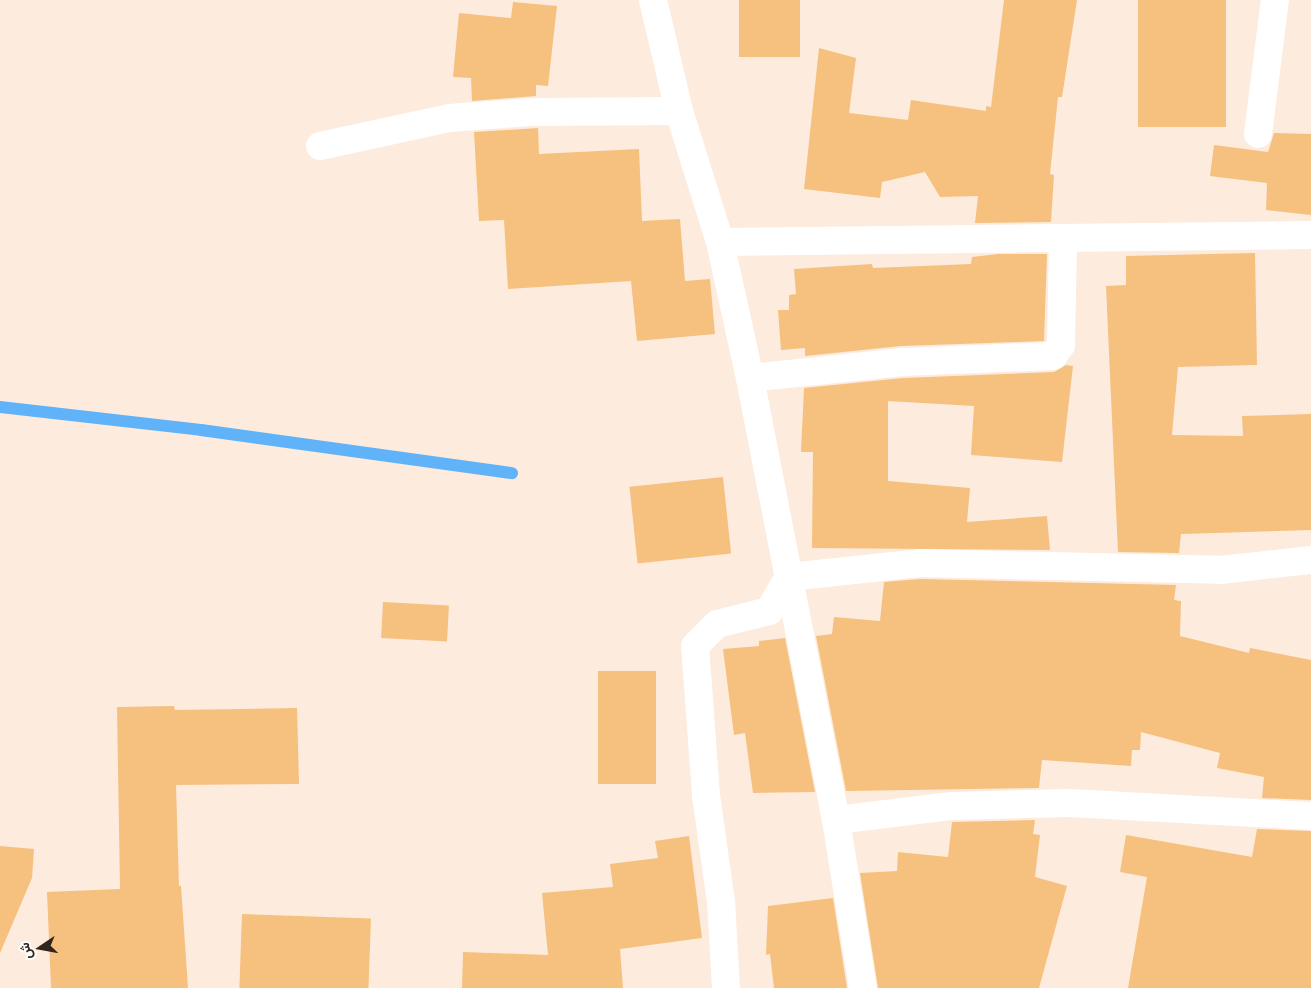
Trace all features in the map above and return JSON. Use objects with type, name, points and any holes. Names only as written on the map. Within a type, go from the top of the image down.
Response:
[{"type":"street","points":[[653,0],[679,111],[720,242],[750,378],[836,820],[863,988]]},
{"type":"street","points":[[1258,134],[1275,0]]},
{"type":"street","points":[[320,146],[449,118],[530,112],[679,111]]},
{"type":"street","points":[[720,242],[1311,235]]},
{"type":"street","points":[[750,378],[920,361],[1053,356],[1061,345],[1063,239]]},
{"type":"street","points":[[789,577],[919,563],[1220,570],[1311,560]]},
{"type":"street","points":[[726,988],[721,902],[706,795],[695,646],[717,624],[769,611],[789,577]]},
{"type":"street","points":[[836,820],[952,806],[1070,803],[1311,816]]},
{"type":"building","points":[[739,0],[800,0],[800,57],[739,57]]},
{"type":"building","points":[[1004,0],[1077,0],[1062,97],[1058,97],[1050,174],[1054,175],[1051,222],[975,223],[978,196],[940,197],[925,172],[882,182],[880,198],[804,189],[819,48],[856,58],[849,113],[908,120],[911,100],[986,111],[986,106],[991,107]]},
{"type":"building","points":[[1138,0],[1226,0],[1226,127],[1138,127]]},
{"type":"building","points":[[513,2],[557,6],[548,86],[536,85],[536,96],[472,101],[471,78],[453,77],[459,13],[511,18]]},
{"type":"building","points":[[538,128],[539,154],[639,149],[642,221],[680,219],[685,281],[710,279],[715,334],[637,341],[631,281],[508,289],[504,220],[479,221],[474,132]]},
{"type":"building","points":[[1274,133],[1311,134],[1311,215],[1266,210],[1267,183],[1210,176],[1214,145],[1268,152]]},
{"type":"building","points":[[1255,253],[1257,365],[1178,367],[1172,435],[1243,436],[1242,416],[1311,414],[1311,530],[1181,534],[1179,553],[1118,552],[1106,286],[1126,285],[1126,256]]},
{"type":"building","points":[[998,254],[1047,254],[1044,341],[901,346],[805,356],[805,348],[781,350],[778,310],[789,310],[789,295],[796,294],[794,269],[872,264],[873,268],[971,264],[972,257]]},
{"type":"building","points":[[1066,365],[1073,366],[1062,462],[971,455],[974,406],[888,401],[888,481],[970,488],[967,522],[1047,516],[1050,550],[812,548],[813,452],[801,452],[804,388],[903,378],[1054,372]]},
{"type":"building","points":[[723,477],[731,554],[638,563],[630,487]]},
{"type":"building","points":[[920,579],[1176,585],[1174,600],[1181,601],[1180,636],[1249,653],[1250,648],[1311,660],[1311,800],[1262,798],[1264,777],[1217,768],[1220,753],[1141,732],[1140,750],[1132,750],[1131,766],[1042,760],[1039,788],[846,791],[816,636],[832,634],[834,617],[880,621],[884,582]]},
{"type":"building","points":[[383,602],[449,605],[447,641],[381,638]]},
{"type":"building","points":[[785,638],[815,792],[753,793],[745,733],[734,735],[723,649],[759,646],[759,641]]},
{"type":"building","points":[[598,671],[656,671],[656,784],[598,784]]},
{"type":"building","points":[[174,706],[175,710],[297,708],[299,784],[176,785],[179,886],[181,886],[188,988],[51,988],[47,892],[120,889],[117,707]]},
{"type":"building","points":[[1035,820],[1033,834],[1040,835],[1035,877],[1067,886],[1039,988],[878,988],[860,873],[897,871],[898,852],[948,857],[952,822]]},
{"type":"building","points":[[1257,829],[1311,831],[1311,988],[1128,988],[1147,877],[1120,872],[1126,835],[1252,857]]},
{"type":"building","points":[[689,836],[702,938],[620,949],[623,988],[462,988],[463,952],[548,955],[542,893],[613,887],[610,864],[658,858],[655,841]]},
{"type":"building","points":[[0,846],[34,849],[32,878],[0,953]]},
{"type":"building","points":[[833,898],[847,988],[774,988],[770,954],[766,955],[768,906]]},
{"type":"building","points":[[242,914],[371,919],[368,988],[239,988]]},
{"type":"waterway","points":[[0,407],[201,430],[512,473]]}]
